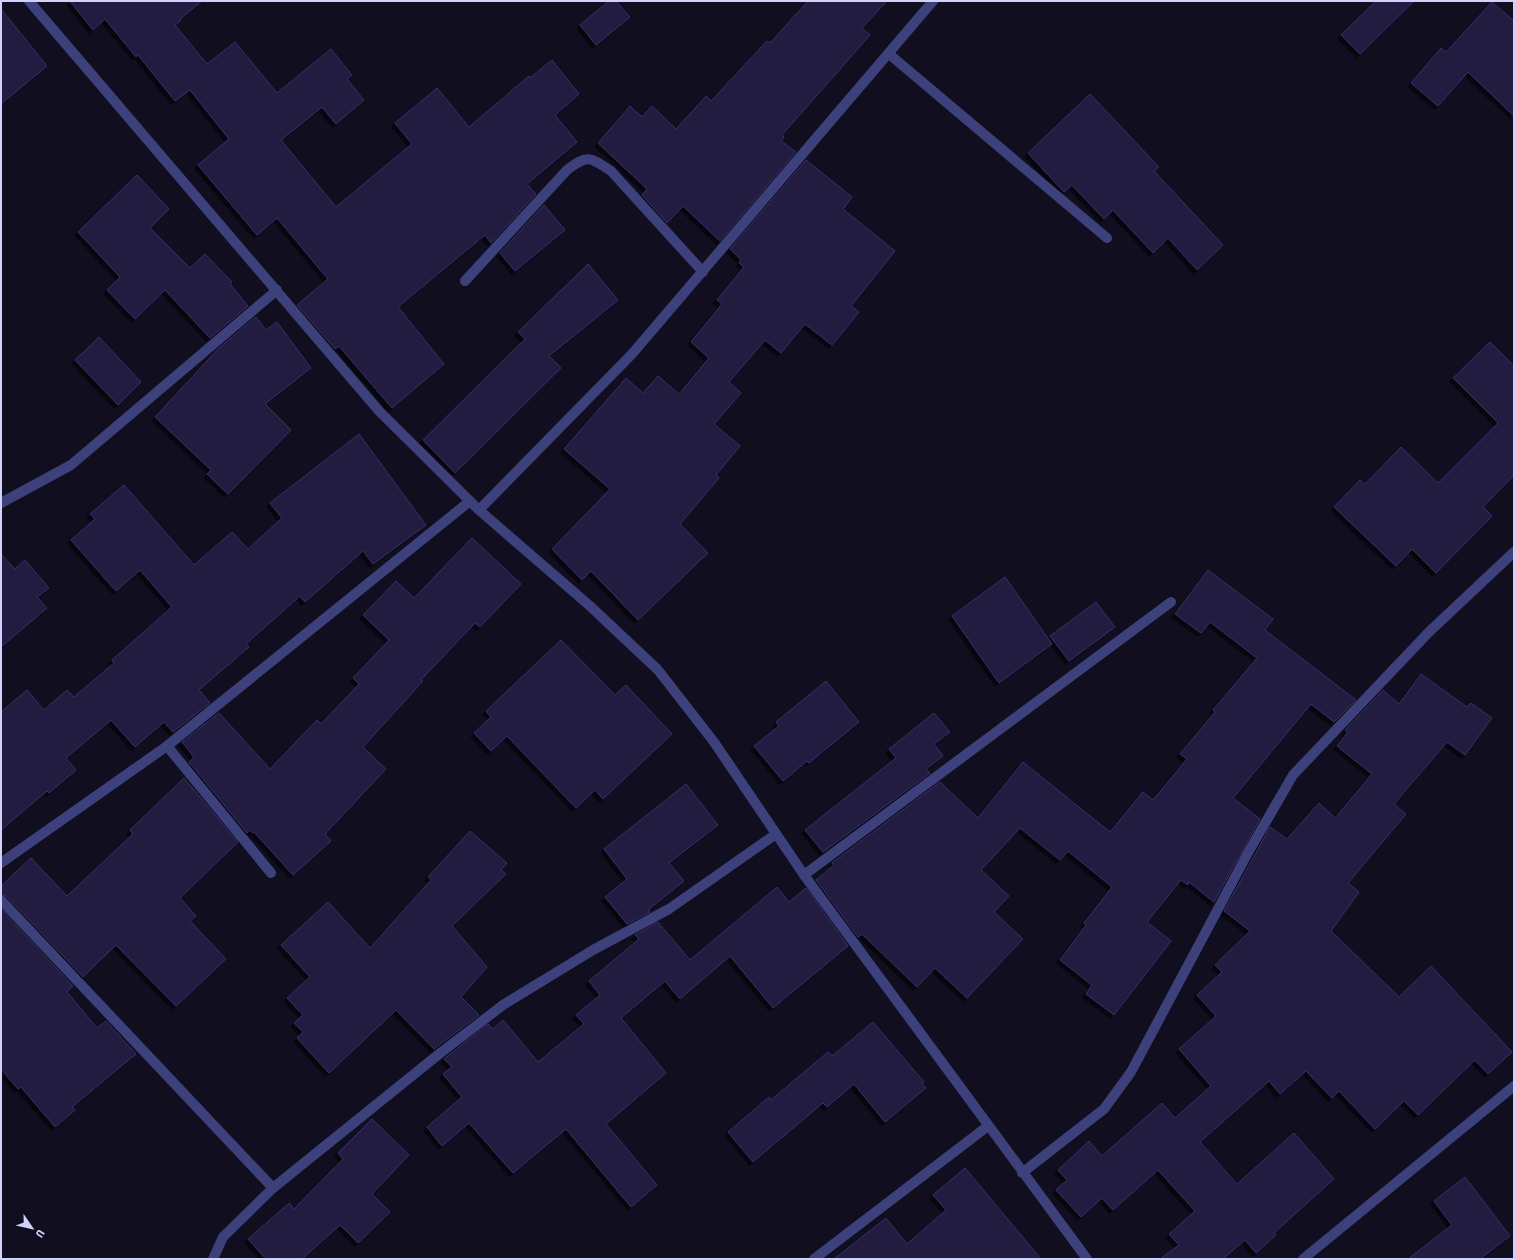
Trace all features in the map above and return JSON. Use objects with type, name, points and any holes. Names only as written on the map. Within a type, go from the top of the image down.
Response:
[{"type":"street","points":[[29,1],[379,411],[479,510],[590,606],[658,670],[714,742],[804,875],[1022,1173],[1087,1259]]},
{"type":"street","points":[[479,510],[632,354],[933,1]]},
{"type":"street","points":[[889,54],[1107,238]]},
{"type":"street","points":[[465,281],[567,170],[580,160],[594,159],[611,171],[703,272]]},
{"type":"street","points":[[1,503],[71,465],[277,290]]},
{"type":"street","points":[[1,863],[167,746],[470,501]]},
{"type":"street","points":[[1022,1173],[1104,1109],[1131,1072],[1249,851],[1293,775],[1429,632],[1514,552]]},
{"type":"street","points":[[804,875],[1171,602]]},
{"type":"street","points":[[167,746],[271,873]]},
{"type":"street","points":[[213,1259],[222,1237],[273,1188],[439,1054],[503,1005],[592,950],[669,909],[776,834]]},
{"type":"street","points":[[1,900],[273,1188]]},
{"type":"street","points":[[1303,1259],[1514,1086]]},
{"type":"street","points":[[814,1259],[988,1126]]},
{"type":"building","points":[[70,1],[202,1],[175,25],[207,64],[235,42],[277,93],[331,49],[352,75],[347,79],[364,100],[336,124],[322,107],[281,140],[336,207],[412,144],[395,123],[437,88],[469,127],[529,76],[530,78],[552,60],[579,94],[555,115],[577,142],[527,184],[536,194],[491,243],[485,235],[398,307],[444,364],[392,408],[339,346],[335,349],[297,305],[328,279],[277,218],[257,235],[198,165],[229,139],[190,90],[175,101],[138,55],[136,57],[105,19],[93,30]]},
{"type":"building","points":[[609,1],[616,1],[630,17],[596,45],[580,25]]},
{"type":"building","points":[[808,1],[887,1],[862,28],[870,35],[782,135],[784,137],[781,141],[796,152],[720,241],[683,206],[667,223],[642,195],[647,189],[598,143],[630,106],[642,117],[652,106],[676,129],[706,96],[711,101],[767,41],[770,43]]},
{"type":"building","points":[[1376,1],[1414,1],[1360,54],[1341,35]]},
{"type":"building","points":[[1492,2],[1514,21],[1514,116],[1468,72],[1438,106],[1411,83],[1441,48],[1446,52]]},
{"type":"building","points":[[1,9],[47,66],[1,104]]},
{"type":"building","points":[[1090,94],[1159,167],[1154,171],[1223,245],[1197,270],[1168,238],[1153,253],[1113,210],[1104,219],[1072,185],[1064,192],[1028,153]]},
{"type":"building","points":[[806,160],[852,197],[843,209],[895,251],[851,306],[859,312],[832,345],[805,324],[781,353],[765,340],[729,382],[741,393],[714,424],[740,446],[716,475],[719,478],[680,524],[708,553],[638,620],[591,571],[582,580],[552,549],[610,489],[564,449],[626,378],[643,393],[658,376],[679,394],[709,358],[691,342],[722,304],[717,300],[744,267],[739,263],[741,260],[730,249]]},
{"type":"building","points":[[137,175],[169,209],[150,228],[190,268],[205,254],[232,282],[230,284],[248,306],[210,338],[165,290],[135,319],[107,290],[120,277],[78,232]]},
{"type":"building","points":[[544,205],[565,230],[515,271],[500,253]]},
{"type":"building","points":[[588,264],[618,300],[549,356],[561,368],[455,473],[423,440],[525,339],[518,332]]},
{"type":"building","points":[[256,317],[266,330],[277,322],[311,368],[265,404],[291,430],[228,494],[207,474],[211,470],[155,417],[219,348]]},
{"type":"building","points":[[99,337],[141,382],[118,405],[75,360]]},
{"type":"building","points":[[1490,342],[1514,366],[1514,475],[1483,507],[1492,516],[1436,573],[1412,549],[1396,566],[1334,507],[1360,480],[1365,484],[1401,447],[1438,483],[1498,423],[1453,378]]},
{"type":"building","points":[[359,434],[426,525],[373,564],[363,551],[305,602],[300,596],[246,644],[249,647],[199,690],[210,703],[173,732],[164,722],[135,747],[111,720],[66,758],[76,770],[49,793],[47,791],[1,830],[1,712],[27,690],[44,710],[67,690],[74,697],[114,663],[112,660],[172,607],[140,570],[116,591],[71,540],[95,519],[90,514],[124,485],[194,565],[232,532],[248,549],[282,518],[270,503]]},
{"type":"building","points":[[472,538],[521,584],[480,627],[475,623],[421,680],[423,681],[363,747],[386,769],[325,834],[331,841],[293,875],[254,832],[253,833],[250,830],[247,833],[189,762],[194,757],[182,742],[219,713],[270,769],[317,720],[321,724],[359,684],[353,678],[389,640],[363,615],[396,581],[414,598]]},
{"type":"building","points":[[1,554],[15,569],[25,560],[49,588],[37,597],[47,608],[1,647]]},
{"type":"building","points":[[1208,570],[1273,619],[1265,630],[1356,700],[1334,722],[1311,704],[1233,798],[1260,819],[1214,902],[1189,882],[1188,885],[1181,880],[1147,922],[1171,941],[1114,1015],[1086,994],[1092,985],[1060,960],[1086,925],[1084,923],[1112,887],[1068,851],[1060,860],[1020,828],[981,870],[1009,896],[994,912],[1023,939],[967,998],[935,968],[917,987],[862,934],[858,937],[816,880],[834,865],[832,863],[940,782],[978,818],[1023,762],[1110,832],[1143,792],[1153,800],[1187,759],[1180,754],[1215,712],[1213,710],[1257,658],[1210,622],[1201,633],[1175,614]]},
{"type":"building","points":[[1005,577],[1052,644],[999,683],[952,616]]},
{"type":"building","points":[[1096,602],[1115,627],[1069,661],[1050,636]]},
{"type":"building","points":[[561,640],[615,695],[626,685],[672,734],[603,799],[595,790],[576,808],[507,736],[491,751],[474,733],[491,717],[486,711]]},
{"type":"building","points":[[1421,674],[1467,707],[1471,703],[1492,718],[1465,755],[1447,742],[1394,804],[1406,814],[1348,883],[1359,892],[1331,931],[1399,997],[1431,966],[1512,1052],[1488,1074],[1475,1060],[1418,1115],[1404,1101],[1375,1129],[1339,1091],[1332,1098],[1306,1071],[1280,1094],[1269,1081],[1200,1142],[1237,1184],[1294,1133],[1334,1179],[1274,1233],[1276,1235],[1256,1253],[1245,1240],[1223,1259],[1160,1259],[1179,1245],[1169,1234],[1195,1211],[1158,1170],[1113,1210],[1102,1198],[1081,1217],[1056,1190],[1067,1180],[1058,1170],[1089,1141],[1102,1156],[1162,1103],[1175,1118],[1211,1086],[1179,1049],[1216,1016],[1197,995],[1222,972],[1215,965],[1250,931],[1224,911],[1270,827],[1287,839],[1319,803],[1335,818],[1372,774],[1337,746],[1348,732],[1345,730],[1383,690],[1399,704]]},
{"type":"building","points":[[826,681],[859,722],[809,763],[807,761],[783,781],[754,746],[779,726],[776,722]]},
{"type":"building","points":[[934,713],[950,732],[934,744],[943,756],[926,769],[930,773],[823,852],[805,830],[896,758],[889,749]]},
{"type":"building","points":[[184,778],[238,842],[180,898],[196,916],[190,921],[226,959],[176,1006],[116,945],[83,977],[6,896],[1,894],[1,886],[31,858],[67,896],[133,834],[130,830]]},
{"type":"building","points":[[686,784],[718,825],[669,863],[684,881],[648,910],[650,912],[627,924],[605,897],[627,879],[604,849]]},
{"type":"building","points":[[470,831],[507,863],[501,870],[506,874],[452,926],[487,967],[461,997],[479,1015],[434,1049],[396,1010],[329,1073],[297,1038],[303,1032],[294,1023],[303,1015],[287,998],[310,977],[281,945],[328,902],[370,948],[431,880],[428,877]]},
{"type":"building","points":[[777,887],[789,902],[806,888],[848,946],[773,1008],[730,956],[680,999],[665,981],[621,1018],[666,1073],[606,1124],[657,1185],[631,1207],[566,1129],[513,1173],[469,1123],[442,1146],[427,1127],[462,1097],[443,1074],[452,1067],[444,1059],[488,1024],[493,1029],[503,1020],[538,1062],[584,1024],[576,1015],[600,995],[589,981],[639,939],[635,935],[658,922],[690,960]]},
{"type":"building","points":[[1,909],[73,986],[67,992],[97,1028],[106,1021],[136,1054],[72,1107],[75,1110],[55,1127],[21,1087],[18,1089],[1,1069]]},
{"type":"building","points":[[873,1022],[924,1082],[922,1084],[926,1088],[885,1122],[854,1084],[827,1107],[823,1103],[753,1162],[728,1132],[769,1097],[771,1100],[828,1052],[832,1056]]},
{"type":"building","points":[[372,1119],[409,1155],[372,1194],[390,1212],[358,1243],[340,1225],[302,1259],[266,1259],[248,1239],[289,1203],[294,1209],[343,1159],[338,1153]]},
{"type":"building","points":[[965,1168],[1041,1259],[834,1259],[886,1218],[907,1244],[946,1210],[933,1195]]},
{"type":"building","points":[[1465,1177],[1510,1236],[1480,1259],[1408,1259],[1452,1225],[1434,1201]]}]
